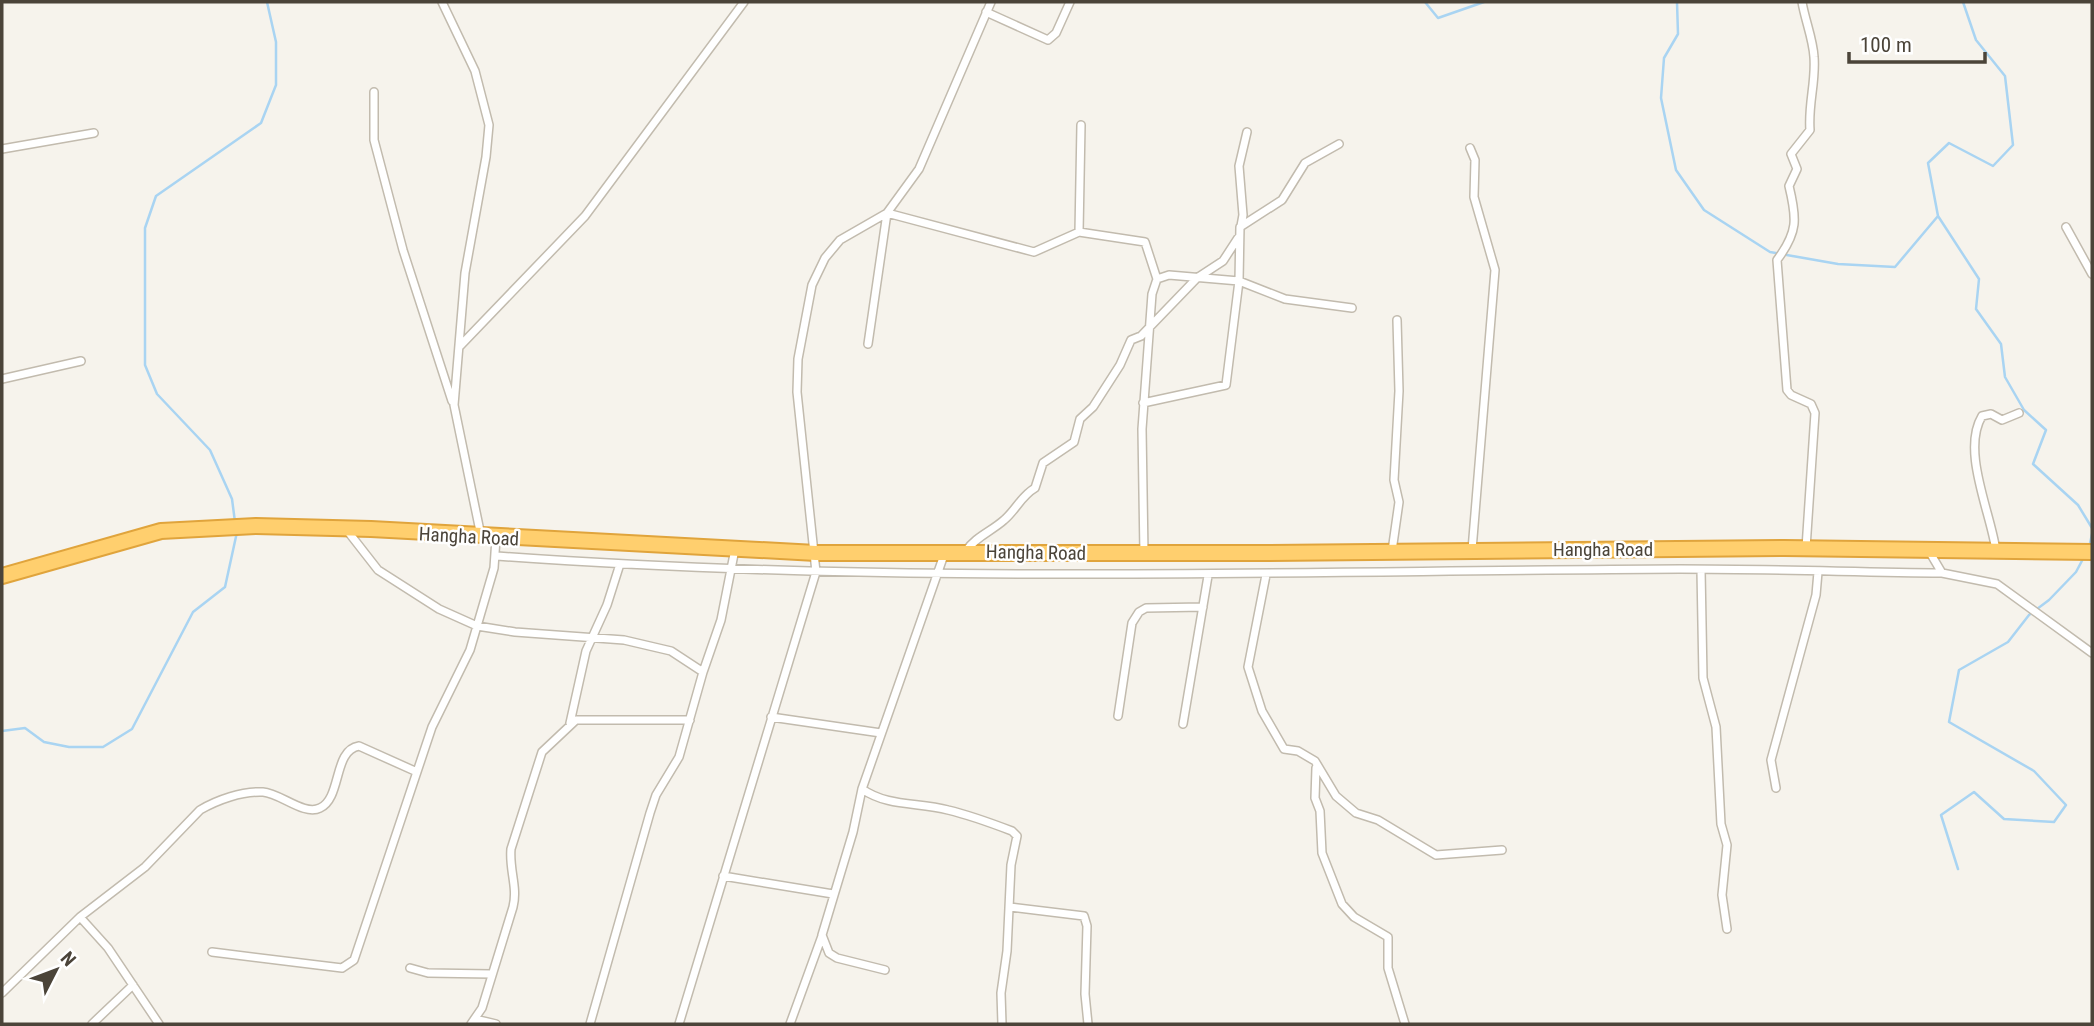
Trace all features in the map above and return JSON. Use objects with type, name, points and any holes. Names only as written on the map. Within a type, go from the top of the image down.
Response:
[{"type":"highway","name":"Hangha Road","points":[[2,576],[161,531],[221,526],[346,528],[816,553],[966,551],[1144,554],[1806,549],[2092,552]]},
{"type":"street","points":[[442,2],[475,71],[489,125],[486,157],[465,273],[454,405]]},
{"type":"street","points":[[459,346],[585,216],[744,2]]},
{"type":"street","points":[[678,1024],[816,572],[797,392],[798,359],[812,285],[825,258],[840,240],[887,213],[919,169],[991,2]]},
{"type":"street","points":[[986,12],[1048,40],[1056,33],[1070,2]]},
{"type":"street","points":[[1802,2],[1814,55],[1814,87],[1808,104],[1810,130],[1791,154],[1797,169],[1788,186],[1797,218],[1787,247],[1777,260],[1787,390],[1791,395],[1811,404],[1815,412],[1806,549]]},
{"type":"street","points":[[212,952],[342,968],[350,966],[359,951],[440,706],[470,650],[497,556],[489,537],[454,405],[403,250],[374,140],[374,92]]},
{"type":"street","points":[[1079,232],[1081,125]]},
{"type":"street","points":[[1143,403],[1226,385],[1239,281],[1238,238],[1243,215],[1238,173],[1247,132]]},
{"type":"street","points":[[2,149],[94,133]]},
{"type":"street","points":[[1240,227],[1282,200],[1305,163],[1339,144]]},
{"type":"street","points":[[1470,148],[1475,159],[1474,197],[1495,270],[1472,550]]},
{"type":"street","points":[[887,213],[1034,252],[1079,232],[1145,242],[1157,279],[1152,294],[1152,325],[1143,403],[1144,554]]},
{"type":"street","points":[[868,344],[887,213]]},
{"type":"street","points":[[2066,227],[2092,274]]},
{"type":"street","points":[[966,551],[971,544],[1005,520],[1025,493],[1035,488],[1043,463],[1074,442],[1080,419],[1093,407],[1113,376],[1130,340],[1141,336],[1197,278],[1223,261],[1238,238]]},
{"type":"street","points":[[1157,279],[1169,275],[1239,281],[1285,299],[1352,308]]},
{"type":"street","points":[[1392,551],[1399,502],[1394,480],[1399,391],[1397,320]]},
{"type":"street","points":[[2,379],[81,361]]},
{"type":"street","points":[[1996,552],[1993,528],[1977,472],[1975,427],[1982,416],[1991,414],[2001,420],[2019,413]]},
{"type":"street","points":[[346,528],[377,570],[429,603],[477,626],[624,640],[671,651],[703,673]]},
{"type":"street","points":[[590,1024],[629,897],[650,813],[656,795],[679,757],[721,620],[735,549]]},
{"type":"street","points":[[790,1024],[822,935],[853,832],[862,789],[945,551]]},
{"type":"street","points":[[1929,551],[1942,573]]},
{"type":"street","points":[[497,556],[816,572],[938,571],[1208,576],[1701,570],[1942,573],[1997,584],[2092,653]]},
{"type":"street","points":[[496,1024],[473,1022],[482,1008],[515,899],[510,866],[515,832],[542,752],[570,723],[586,652],[620,564]]},
{"type":"street","points":[[1701,570],[1703,678],[1716,727],[1721,824],[1727,845],[1722,895],[1727,929]]},
{"type":"street","points":[[1776,788],[1771,760],[1816,595],[1818,572]]},
{"type":"street","points":[[1266,575],[1248,667],[1251,683],[1276,739],[1284,749],[1298,751],[1316,764],[1336,796],[1356,813],[1378,820],[1436,855],[1502,850]]},
{"type":"street","points":[[1183,724],[1208,576]]},
{"type":"street","points":[[1118,716],[1132,623],[1139,612],[1146,608],[1203,607]]},
{"type":"street","points":[[771,717],[881,733]]},
{"type":"street","points":[[570,723],[586,719],[690,720]]},
{"type":"street","points":[[2,993],[79,917],[145,867],[200,810],[210,804],[264,792],[312,810],[320,808],[328,801],[347,752],[359,746],[417,772]]},
{"type":"street","points":[[1316,764],[1315,798],[1320,811],[1322,853],[1342,904],[1354,917],[1388,937],[1388,968],[1405,1024]]},
{"type":"street","points":[[862,789],[881,800],[946,809],[1012,831],[1017,836],[1011,865],[1010,907],[1000,993],[1002,1024]]},
{"type":"street","points":[[723,876],[833,894]]},
{"type":"street","points":[[1010,907],[1084,916],[1087,926],[1088,1024]]},
{"type":"street","points":[[79,917],[108,948],[159,1024]]},
{"type":"street","points":[[822,935],[829,953],[836,958],[885,970]]},
{"type":"street","points":[[410,968],[428,972],[491,974]]},
{"type":"street","points":[[92,1024],[134,985]]},
{"type":"waterway","points":[[235,522],[232,499],[210,450],[157,394],[145,365],[145,228],[156,196],[261,123],[276,85],[276,42],[267,2]]},
{"type":"waterway","points":[[1425,2],[1438,18],[1484,2]]},
{"type":"waterway","points":[[1677,2],[1678,34],[1664,58],[1661,98],[1676,170],[1704,210],[1770,252],[1838,264],[1895,267],[1938,216]]},
{"type":"waterway","points":[[1963,2],[1976,40],[2005,76],[2013,145],[1993,166],[1949,143],[1928,163],[1938,216],[1979,279],[1976,309],[2001,344],[2005,377],[2024,410],[2046,430],[2033,464],[2078,505],[2092,528]]},
{"type":"waterway","points":[[2,731],[25,728],[44,742],[69,747],[103,747],[132,729],[193,612],[225,587],[237,532]]},
{"type":"waterway","points":[[2089,548],[2092,534]]},
{"type":"waterway","points":[[1958,869],[1941,815],[1974,792],[2004,819],[2054,822],[2066,805],[2034,771],[1949,722],[1959,670],[2008,642],[2029,615],[2049,600],[2076,572],[2084,557]]}]
